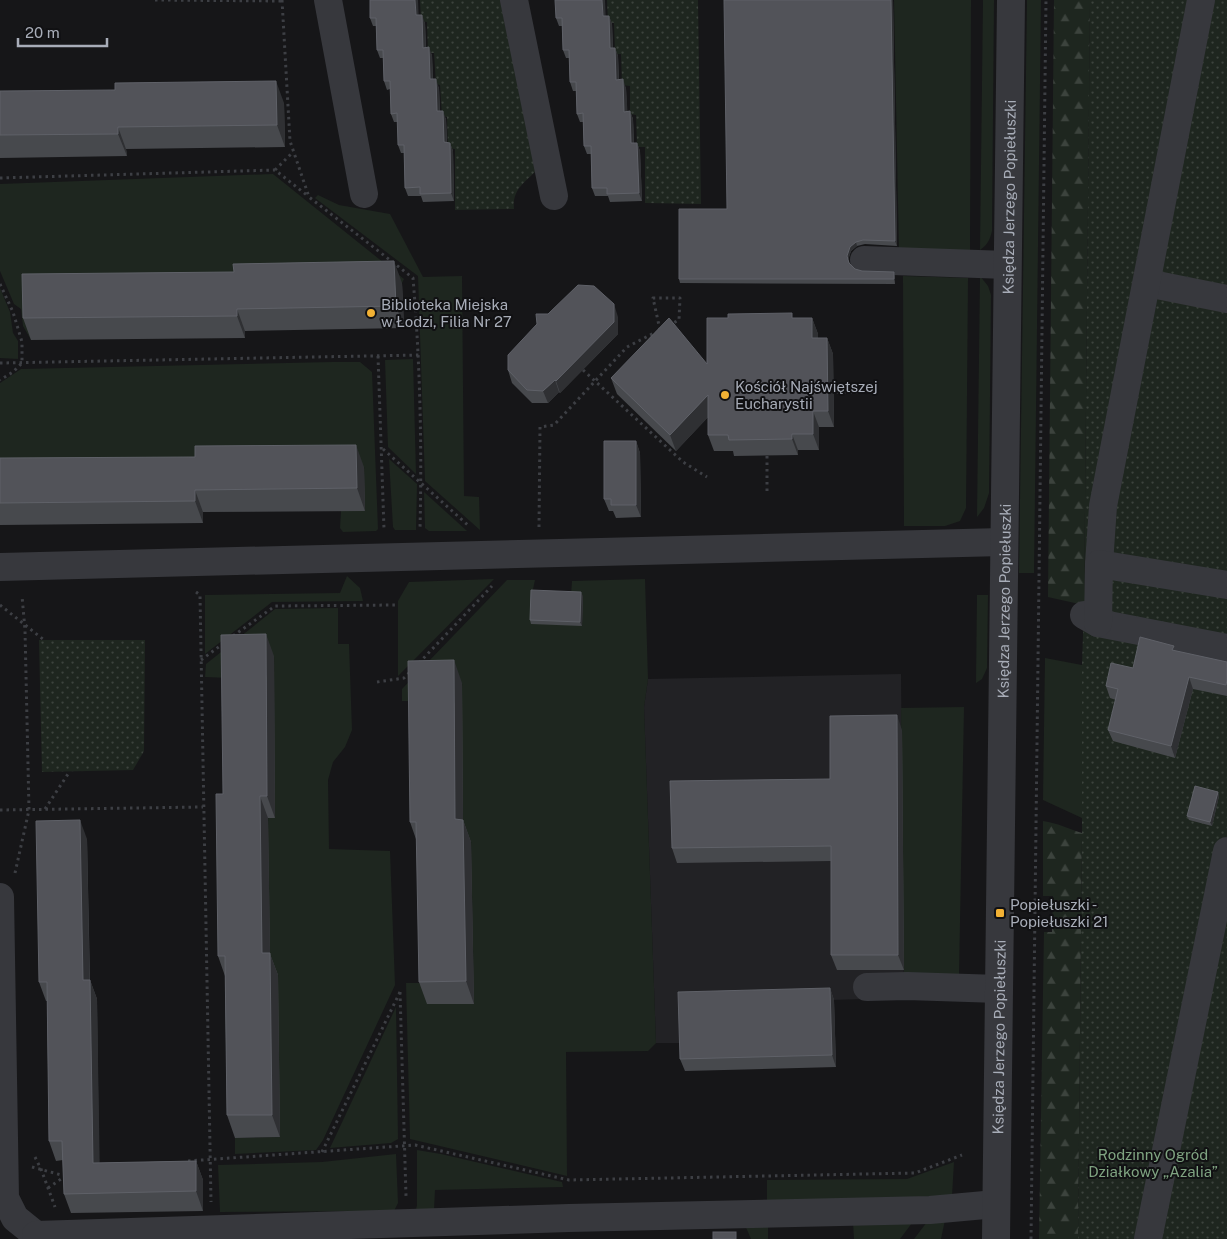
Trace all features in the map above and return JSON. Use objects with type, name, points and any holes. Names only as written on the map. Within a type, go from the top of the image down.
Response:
[{"type":"street","points":[[328,0],[364,194]]},
{"type":"street","points":[[514,0],[554,196]]},
{"type":"street","name":"Księdza Jerzego Popiełuszki","points":[[996,1239],[1010,0]]},
{"type":"street","points":[[1201,0],[1103,506],[1099,564],[1091,619],[1227,648]]},
{"type":"street","points":[[864,260],[1007,265]]},
{"type":"street","points":[[1147,283],[1227,298]]},
{"type":"street","points":[[0,567],[184,564],[385,557],[1004,542]]},
{"type":"street","points":[[1099,564],[1227,585]]},
{"type":"street","points":[[1148,1239],[1227,851]]},
{"type":"street","points":[[0,897],[5,1198],[15,1218],[36,1237],[406,1224],[920,1210],[996,1204]]},
{"type":"street","points":[[867,987],[907,986],[999,989]]},
{"type":"street","name":"Księdza Jerzego Popiełuszki","points":[[985,1239],[996,1204]]},
{"type":"path","points":[[155,0],[282,0],[290,141],[309,197]]},
{"type":"path","points":[[1031,1239],[1046,0]]},
{"type":"path","points":[[275,170],[293,152]]},
{"type":"path","points":[[0,178],[275,170],[413,278],[419,355],[420,557]]},
{"type":"path","points":[[0,284],[14,312],[22,342],[22,363],[13,372],[0,380]]},
{"type":"path","points":[[540,535],[540,427],[554,425],[627,347],[660,330],[679,320],[680,298],[653,298],[660,330]]},
{"type":"path","points":[[378,355],[385,557]]},
{"type":"path","points":[[0,363],[419,355]]},
{"type":"path","points":[[583,370],[683,462],[707,477]]},
{"type":"path","points":[[829,392],[867,392]]},
{"type":"path","points":[[382,449],[472,529]]},
{"type":"path","points":[[767,456],[767,494]]},
{"type":"path","points":[[377,682],[404,678],[496,582]]},
{"type":"path","points":[[195,590],[200,595],[212,1230]]},
{"type":"path","points":[[0,605],[44,640]]},
{"type":"path","points":[[201,660],[275,606],[395,605]]},
{"type":"path","points":[[45,809],[70,772]]},
{"type":"path","points":[[0,810],[203,807]]},
{"type":"path","points":[[322,1152],[400,992],[406,1224]]},
{"type":"path","points":[[181,1162],[415,1145],[569,1180],[916,1173],[962,1155]]},
{"type":"path","points":[[5,1160],[65,1176]]},
{"type":"path","points":[[48,1188],[71,1172]]},
{"type":"shaded area","points":[[901,674],[904,998],[683,1004],[684,1043],[656,1043],[644,707],[648,679]]},
{"type":"green space","points":[[420,0],[500,0],[536,171],[523,183],[517,192],[514,209],[455,210],[455,149],[448,148],[447,117],[442,116],[440,85],[436,84],[434,53],[428,53],[427,22],[421,21]]},
{"type":"green space","points":[[607,0],[698,0],[701,204],[645,203],[645,147],[637,147],[636,115],[630,114],[630,86],[622,85],[621,54],[615,54],[614,23],[608,22]]},
{"type":"green space","points":[[894,0],[971,0],[970,250],[899,254]]},
{"type":"green space","points":[[983,0],[994,0],[992,231],[988,242],[980,250]]},
{"type":"green space","points":[[1027,0],[1041,0],[1034,573],[1019,573]]},
{"type":"green space","points":[[1054,0],[1090,0],[1084,605],[1048,597]]},
{"type":"green space","name":"Rodzinny Ogród Działkowy „Azalia”","points":[[1090,0],[1227,0],[1227,1239],[1078,1239],[1082,665]]},
{"type":"green space","points":[[273,174],[404,279],[402,283],[30,297],[31,340],[23,326],[21,309],[14,304],[0,271],[0,184]]},
{"type":"green space","points":[[318,195],[339,205],[390,214],[423,277],[462,276],[464,496],[479,497],[480,530],[425,481],[418,276],[315,198]]},
{"type":"green space","points":[[903,276],[968,278],[966,508],[960,521],[945,526],[904,526]]},
{"type":"green space","points":[[980,276],[988,286],[991,295],[989,493],[984,508],[977,517]]},
{"type":"green space","points":[[0,288],[10,312],[13,333],[18,341],[18,359],[0,358]]},
{"type":"green space","points":[[413,359],[416,474],[388,447],[385,360]]},
{"type":"green space","points":[[360,362],[372,372],[378,529],[376,531],[343,532],[340,528],[341,511],[365,510],[364,467],[0,480],[0,383],[21,369]]},
{"type":"green space","points":[[389,459],[417,484],[416,530],[395,530],[393,527]]},
{"type":"green space","points":[[424,492],[467,531],[429,531],[425,528]]},
{"type":"green space","points":[[347,576],[360,588],[363,601],[272,602],[205,654],[205,595],[340,593]]},
{"type":"green space","points":[[494,579],[398,676],[398,601],[409,582]]},
{"type":"green space","points":[[645,579],[648,679],[644,707],[656,1043],[648,1051],[566,1052],[567,1176],[410,1139],[406,983],[427,983],[474,1003],[471,842],[416,701],[402,701],[402,689],[507,580],[535,580],[532,594],[582,626],[583,597],[571,596],[572,581]]},
{"type":"green space","points":[[977,595],[988,595],[987,668],[982,679],[976,683]]},
{"type":"green space","points":[[338,608],[338,644],[349,644],[352,730],[345,747],[333,762],[328,780],[329,849],[390,851],[395,985],[323,1140],[316,1150],[235,1154],[235,1138],[280,1137],[270,976],[268,818],[275,818],[274,657],[230,678],[205,677],[206,664],[275,609]]},
{"type":"green space","points":[[39,640],[145,640],[144,751],[133,770],[42,772]]},
{"type":"green space","points":[[1045,658],[1082,665],[1082,818],[1043,800]]},
{"type":"green space","points":[[964,707],[959,976],[904,974],[901,708]]},
{"type":"green space","points":[[1043,821],[1082,833],[1078,1239],[1039,1239],[1044,932],[1052,932],[1053,896],[1043,896]]},
{"type":"green space","points":[[396,1007],[398,1139],[391,1143],[330,1148]]},
{"type":"green space","points":[[417,1150],[562,1182],[563,1187],[435,1190],[434,1210],[416,1210]]},
{"type":"green space","points":[[396,1154],[398,1203],[394,1211],[220,1212],[218,1165],[322,1162]]},
{"type":"green space","points":[[954,1162],[952,1196],[767,1201],[767,1180],[907,1179]]},
{"type":"green space","points":[[915,1219],[900,1239],[854,1239],[853,1222]]},
{"type":"green space","points":[[945,1220],[941,1239],[914,1239],[927,1222]]},
{"type":"green space","points":[[768,1224],[768,1239],[751,1239],[745,1225]]},
{"type":"building","points":[[370,0],[415,0],[416,15],[422,15],[423,48],[429,47],[430,79],[436,79],[437,111],[443,111],[444,142],[450,143],[451,193],[420,194],[420,187],[405,188],[404,145],[398,145],[397,113],[391,114],[390,81],[384,81],[383,50],[377,50],[376,18],[370,18]]},
{"type":"building","points":[[555,0],[602,0],[603,16],[609,16],[610,48],[615,48],[616,80],[623,79],[624,112],[630,111],[631,143],[637,143],[639,193],[607,194],[607,188],[592,188],[591,146],[584,146],[583,113],[577,114],[576,82],[570,82],[569,50],[563,50],[562,18],[556,18]]},
{"type":"building","points":[[724,0],[891,0],[895,241],[863,240],[856,242],[850,247],[847,256],[849,263],[855,269],[894,272],[894,279],[679,279],[679,209],[727,209]]},
{"type":"building","points":[[276,81],[277,125],[118,127],[118,134],[0,135],[0,91],[115,90],[115,83]]},
{"type":"building","points":[[394,261],[396,306],[237,309],[237,316],[23,318],[22,274],[234,272],[233,264]]},
{"type":"building","points":[[578,285],[594,286],[614,304],[614,322],[556,381],[543,391],[527,390],[508,370],[508,355],[537,324],[536,314],[548,314]]},
{"type":"building","name":"Kościół Najświętszej Eucharystii","points":[[792,313],[792,318],[812,318],[812,338],[827,338],[828,411],[813,411],[813,434],[792,434],[792,439],[729,440],[728,435],[708,435],[708,395],[670,435],[611,378],[669,318],[707,364],[707,318],[728,318],[728,314]]},
{"type":"building","points":[[604,441],[636,441],[636,505],[611,505],[611,499],[604,499]]},
{"type":"building","points":[[356,445],[357,488],[195,490],[195,501],[0,503],[0,458],[195,457],[195,446]]},
{"type":"building","points":[[531,590],[581,592],[580,622],[530,620]]},
{"type":"building","points":[[266,634],[267,796],[260,796],[262,953],[270,953],[272,1115],[227,1115],[225,956],[218,956],[216,794],[223,794],[221,635]]},
{"type":"building","points":[[1140,637],[1174,646],[1172,650],[1227,662],[1226,685],[1189,677],[1171,746],[1108,730],[1118,689],[1106,686],[1111,663],[1133,668]]},
{"type":"building","points":[[454,660],[455,819],[463,820],[466,981],[419,982],[416,822],[410,822],[408,661]]},
{"type":"building","points":[[897,715],[898,955],[831,955],[831,846],[672,848],[670,781],[830,779],[830,716]]},
{"type":"building","points":[[1195,786],[1218,792],[1210,822],[1187,816]]},
{"type":"building","points":[[80,820],[83,980],[90,980],[93,1163],[196,1161],[196,1191],[64,1194],[62,1141],[49,1141],[47,982],[39,982],[36,821]]},
{"type":"building","points":[[830,988],[832,1055],[680,1059],[678,992]]},
{"type":"building","points":[[713,1232],[736,1232],[736,1239],[713,1239]]},
{"type":"place","name":"Biblioteka Miejska w Łodzi, Filia Nr 27","points":[[371,313]]},
{"type":"place","name":"Kościół Najświętszej Eucharystii","points":[[725,395]]},
{"type":"place","name":"Popiełuszki - Popiełuszki 21","points":[[1000,913]]}]
